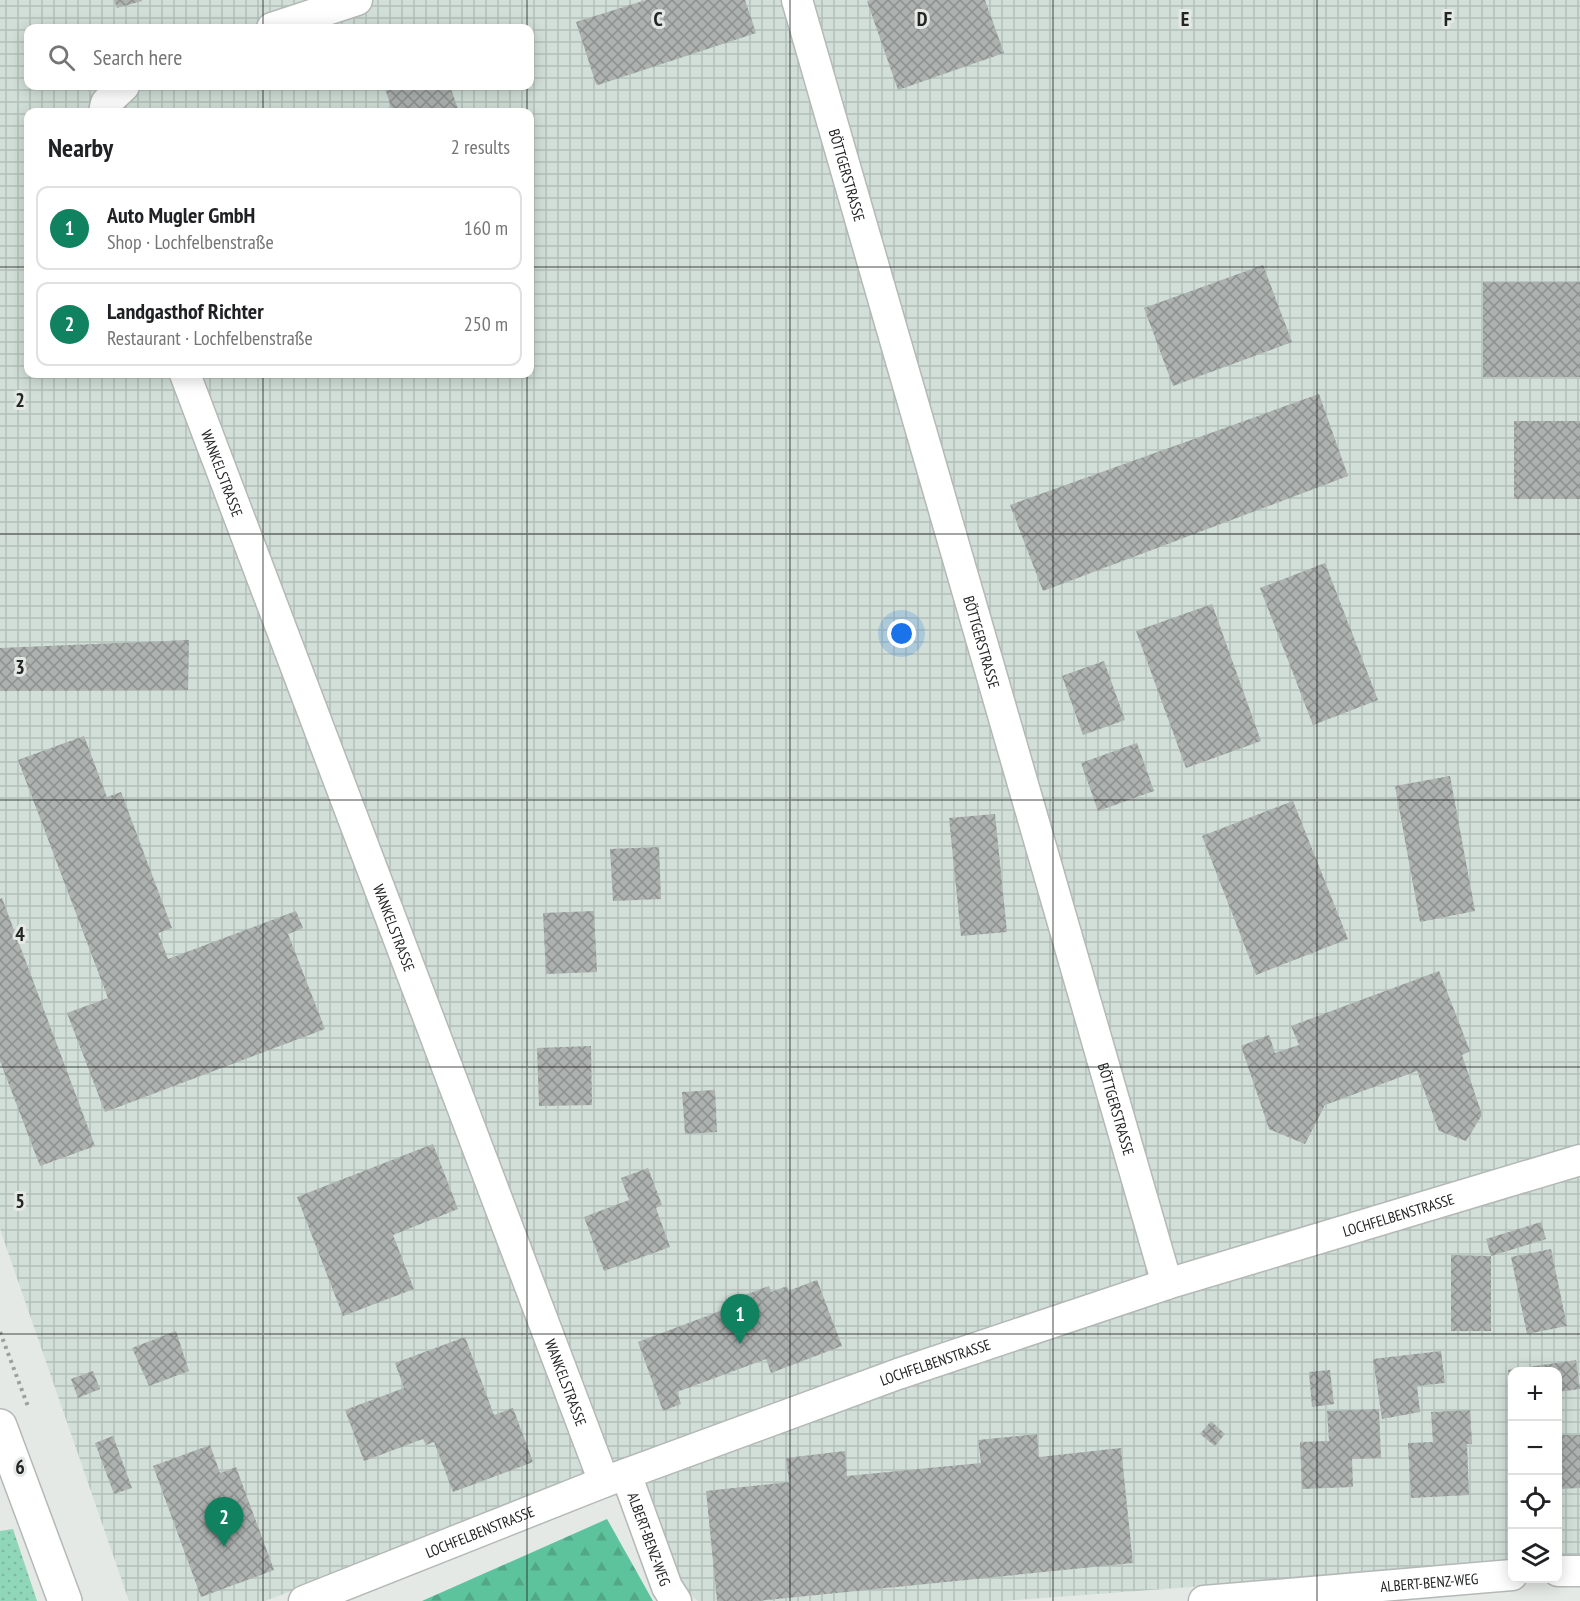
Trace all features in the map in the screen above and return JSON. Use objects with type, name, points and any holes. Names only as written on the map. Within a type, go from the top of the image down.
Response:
[{"type":"main road","points":[[0,1426],[65,1601]]},
{"type":"street","points":[[284,24],[357,0]]},
{"type":"street","name":"BÖTTGERSTRASSE","points":[[797,0],[1167,1284]]},
{"type":"street","points":[[105,108],[106,103],[120,90]]},
{"type":"street","name":"WANKELSTRASSE","points":[[187,378],[615,1478]]},
{"type":"street","name":"LOCHFELBENSTRASSE","points":[[304,1601],[615,1478],[898,1374],[1167,1284],[1580,1160]]},
{"type":"street","name":"ALBERT-BENZ-WEG","points":[[615,1478],[667,1587],[676,1601]]},
{"type":"street","points":[[1562,1571],[1580,1571]]},
{"type":"street","name":"ALBERT-BENZ-WEG","points":[[1204,1601],[1508,1575]]},
{"type":"shaded area","points":[[0,0],[1580,0],[1580,1558],[1562,1559],[1562,1367],[1508,1367],[1508,1563],[1002,1601],[698,1601],[682,1588],[637,1461],[265,1601],[129,1601],[0,1229]]},
{"type":"green space","points":[[607,1519],[653,1601],[422,1601]]},
{"type":"green space","points":[[13,1529],[37,1601],[0,1601],[0,1531]]},
{"type":"building","points":[[114,0],[142,0],[142,1],[117,8]]},
{"type":"building","points":[[646,0],[745,0],[756,33],[596,84],[576,22]]},
{"type":"building","points":[[985,0],[1004,53],[898,90],[867,1]]},
{"type":"building","points":[[385,90],[451,90],[458,108],[392,108]]},
{"type":"building","points":[[1263,265],[1292,342],[1173,386],[1144,308]]},
{"type":"building","points":[[1483,282],[1580,282],[1580,377],[1483,377]]},
{"type":"building","points":[[1319,394],[1348,476],[1043,591],[1010,505]]},
{"type":"building","points":[[1514,421],[1580,421],[1580,499],[1514,499]]},
{"type":"building","points":[[1325,563],[1378,700],[1313,725],[1260,588]]},
{"type":"building","points":[[1212,604],[1261,741],[1186,768],[1136,631]]},
{"type":"building","points":[[189,640],[188,690],[0,691],[0,648]]},
{"type":"building","points":[[1104,661],[1125,720],[1083,735],[1062,676]]},
{"type":"building","points":[[84,736],[107,797],[121,792],[172,928],[158,933],[168,959],[296,911],[303,928],[288,934],[325,1029],[105,1112],[67,1013],[108,998],[18,760]]},
{"type":"building","points":[[1137,743],[1154,791],[1098,811],[1081,763]]},
{"type":"building","points":[[1450,776],[1475,911],[1420,922],[1395,786]]},
{"type":"building","points":[[1293,801],[1348,939],[1256,975],[1202,836]]},
{"type":"building","points":[[995,814],[1007,932],[961,936],[949,818]]},
{"type":"building","points":[[659,847],[661,899],[613,901],[610,849]]},
{"type":"building","points":[[2,898],[95,1146],[40,1166],[0,1061],[0,899]]},
{"type":"building","points":[[594,911],[597,972],[546,974],[543,913]]},
{"type":"building","points":[[1439,971],[1470,1051],[1462,1055],[1482,1115],[1466,1141],[1439,1131],[1417,1071],[1325,1105],[1305,1144],[1269,1129],[1241,1046],[1269,1035],[1275,1053],[1299,1045],[1291,1026]]},
{"type":"building","points":[[591,1046],[592,1105],[539,1106],[537,1048]]},
{"type":"building","points":[[715,1090],[717,1132],[685,1134],[682,1092]]},
{"type":"building","points":[[433,1144],[458,1209],[393,1235],[414,1289],[343,1316],[297,1197]]},
{"type":"building","points":[[648,1168],[662,1205],[656,1208],[670,1247],[604,1271],[584,1217],[629,1200],[621,1178]]},
{"type":"building","points":[[1541,1222],[1546,1239],[1491,1256],[1486,1239]]},
{"type":"building","points":[[1551,1249],[1567,1326],[1527,1334],[1511,1257]]},
{"type":"building","points":[[1451,1255],[1491,1256],[1491,1331],[1451,1331]]},
{"type":"building","points":[[817,1280],[842,1346],[771,1373],[766,1359],[677,1392],[681,1404],[663,1411],[638,1342],[744,1302],[742,1296],[769,1286],[771,1292],[787,1286],[788,1291]]},
{"type":"building","points":[[176,1331],[189,1371],[149,1386],[132,1348]]},
{"type":"building","points":[[465,1337],[494,1415],[513,1408],[533,1462],[453,1492],[434,1442],[426,1445],[423,1439],[364,1461],[345,1410],[404,1388],[395,1363]]},
{"type":"building","points":[[1441,1351],[1445,1383],[1417,1386],[1420,1412],[1382,1419],[1373,1359]]},
{"type":"building","points":[[1576,1360],[1580,1389],[1562,1391],[1562,1367],[1528,1367]]},
{"type":"building","points":[[1330,1370],[1334,1404],[1312,1407],[1309,1372]]},
{"type":"building","points":[[93,1371],[100,1389],[78,1398],[71,1379]]},
{"type":"building","points":[[1379,1409],[1381,1458],[1352,1459],[1353,1487],[1302,1489],[1300,1442],[1329,1441],[1327,1411]]},
{"type":"building","points":[[1470,1410],[1472,1444],[1467,1444],[1469,1495],[1411,1498],[1408,1443],[1433,1442],[1431,1412]]},
{"type":"building","points":[[1211,1421],[1225,1434],[1215,1446],[1200,1434]]},
{"type":"building","points":[[1037,1434],[1039,1457],[1121,1448],[1133,1563],[758,1601],[717,1601],[706,1491],[789,1482],[786,1458],[845,1451],[847,1476],[981,1463],[978,1440]]},
{"type":"building","points":[[1562,1435],[1580,1435],[1580,1488],[1562,1489]]},
{"type":"building","points":[[113,1436],[132,1488],[114,1494],[95,1443]]},
{"type":"building","points":[[210,1445],[220,1473],[236,1467],[274,1570],[201,1597],[153,1466]]},
{"type":"place","name":"Auto Mugler GmbH","points":[[740,1344]]},
{"type":"place","name":"Landgasthof Richter","points":[[224,1547]]}]
